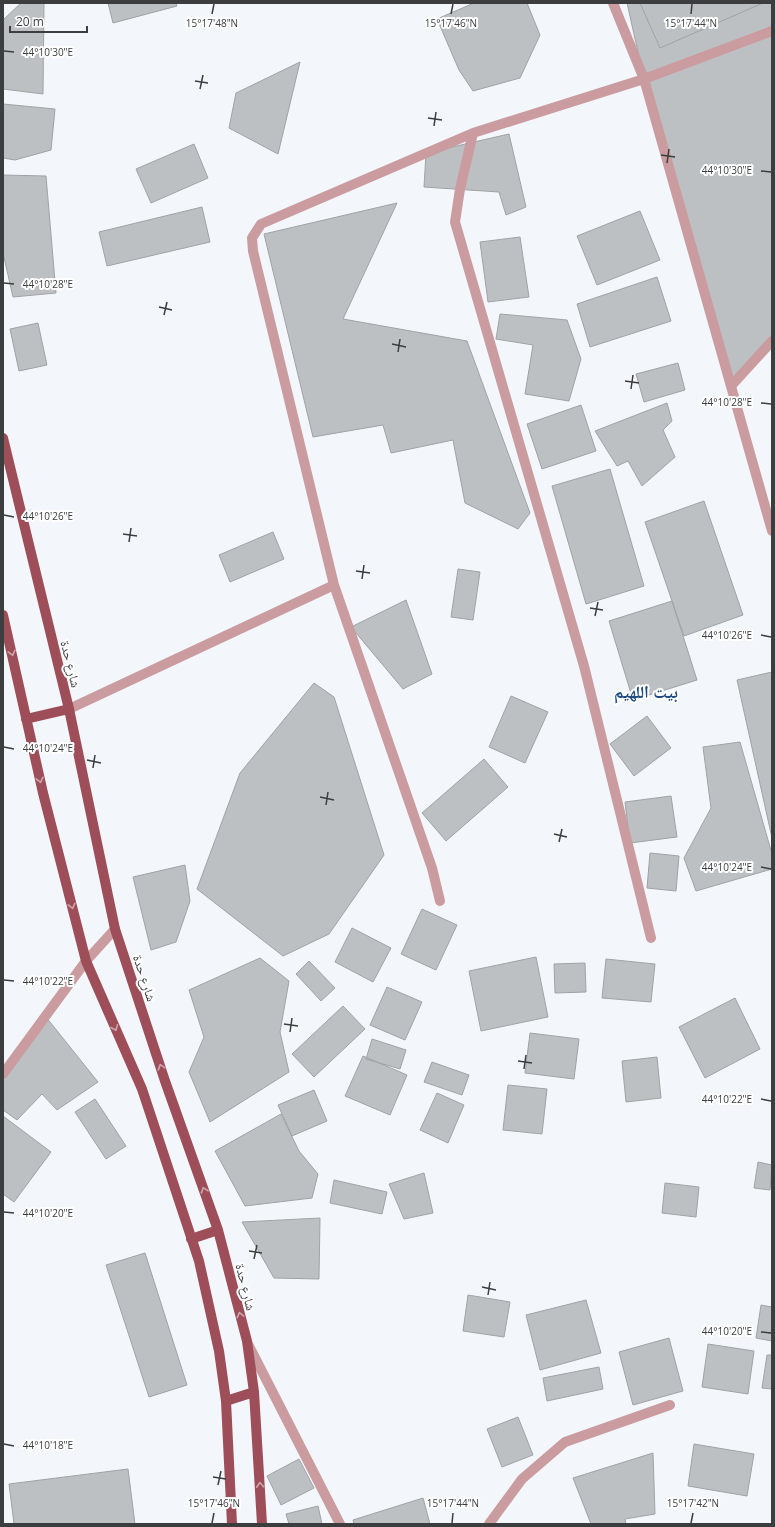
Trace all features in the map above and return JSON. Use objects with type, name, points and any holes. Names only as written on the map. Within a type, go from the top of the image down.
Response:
[{"type":"main road","name":"شارع حدة","points":[[3,438],[69,709],[115,929],[165,1081],[218,1230],[246,1341],[254,1392],[262,1524]]},
{"type":"main road","points":[[3,615],[26,719],[86,961],[142,1089],[199,1261],[219,1351],[226,1400],[232,1524]]},
{"type":"main road","points":[[26,719],[69,709]]},
{"type":"main road","points":[[191,1239],[218,1230]]},
{"type":"main road","points":[[226,1400],[254,1392]]},
{"type":"street","points":[[613,3],[644,79],[732,385],[772,531]]},
{"type":"street","points":[[440,901],[432,868],[334,585],[253,251],[252,238],[261,224],[473,133],[644,79],[772,31]]},
{"type":"street","points":[[473,133],[460,189],[455,222],[584,666],[651,938]]},
{"type":"street","points":[[732,385],[772,341]]},
{"type":"street","points":[[69,709],[334,585]]},
{"type":"street","points":[[3,1074],[86,961],[115,929]]},
{"type":"street","points":[[246,1341],[340,1524]]},
{"type":"street","points":[[489,1524],[522,1479],[565,1442],[670,1405]]},
{"type":"building","points":[[21,3],[44,3],[43,94],[3,89],[3,20]]},
{"type":"building","points":[[108,3],[176,3],[177,6],[113,23]]},
{"type":"building","points":[[474,3],[527,3],[540,35],[520,78],[473,91],[459,70],[437,19]]},
{"type":"building","points":[[627,3],[772,3],[772,341],[732,385],[644,79]]},
{"type":"building","points":[[640,3],[763,3],[660,48]]},
{"type":"building","points":[[300,62],[278,154],[229,128],[236,93]]},
{"type":"building","points":[[3,104],[55,109],[51,150],[15,160],[3,158]]},
{"type":"building","points":[[509,134],[526,207],[506,215],[499,192],[424,187],[426,153]]},
{"type":"building","points":[[194,144],[208,178],[151,203],[136,169]]},
{"type":"building","points":[[3,175],[46,176],[56,293],[13,297],[3,253]]},
{"type":"building","points":[[397,203],[343,319],[467,341],[530,513],[518,529],[465,503],[453,440],[391,453],[383,425],[313,437],[264,234]]},
{"type":"building","points":[[202,207],[210,242],[107,266],[99,232]]},
{"type":"building","points":[[640,211],[660,260],[597,285],[577,236]]},
{"type":"building","points":[[520,237],[529,297],[488,302],[480,242]]},
{"type":"building","points":[[657,277],[671,321],[590,347],[577,304]]},
{"type":"building","points":[[500,314],[567,320],[581,359],[569,401],[525,394],[533,345],[496,339]]},
{"type":"building","points":[[38,323],[47,365],[19,371],[10,329]]},
{"type":"building","points":[[678,363],[685,390],[644,402],[636,374]]},
{"type":"building","points":[[667,403],[672,421],[663,430],[675,457],[642,486],[628,461],[617,466],[595,431]]},
{"type":"building","points":[[581,405],[596,451],[542,469],[527,424]]},
{"type":"building","points":[[610,469],[644,586],[586,604],[552,486]]},
{"type":"building","points":[[704,501],[743,615],[684,636],[645,522]]},
{"type":"building","points":[[273,532],[284,559],[230,582],[219,555]]},
{"type":"building","points":[[458,569],[480,572],[473,620],[451,617]]},
{"type":"building","points":[[406,600],[432,674],[403,689],[351,627]]},
{"type":"building","points":[[672,601],[697,680],[633,700],[609,621]]},
{"type":"building","points":[[772,672],[772,838],[737,680]]},
{"type":"building","points":[[314,683],[334,697],[384,855],[329,934],[283,956],[197,889],[240,773]]},
{"type":"building","points":[[511,696],[548,712],[525,763],[489,747]]},
{"type":"building","points":[[647,716],[671,748],[634,776],[610,744]]},
{"type":"building","points":[[740,742],[772,854],[772,869],[696,891],[684,858],[711,808],[703,747]]},
{"type":"building","points":[[484,759],[508,787],[446,841],[422,813]]},
{"type":"building","points":[[671,796],[677,837],[630,843],[625,802]]},
{"type":"building","points":[[650,853],[679,856],[676,891],[647,888]]},
{"type":"building","points":[[185,865],[190,901],[176,942],[151,950],[133,877]]},
{"type":"building","points":[[422,909],[457,925],[436,970],[401,954]]},
{"type":"building","points":[[352,928],[391,948],[373,982],[335,962]]},
{"type":"building","points":[[536,957],[548,1017],[481,1031],[469,971]]},
{"type":"building","points":[[260,958],[289,981],[280,1032],[289,1072],[210,1122],[189,1072],[204,1037],[189,990]]},
{"type":"building","points":[[606,959],[655,964],[651,1002],[602,998]]},
{"type":"building","points":[[309,961],[335,988],[321,1001],[296,974]]},
{"type":"building","points":[[585,963],[586,992],[555,993],[554,964]]},
{"type":"building","points":[[387,987],[422,1002],[405,1040],[370,1025]]},
{"type":"building","points":[[735,998],[760,1049],[705,1078],[679,1027]]},
{"type":"building","points":[[343,1006],[365,1029],[314,1077],[292,1054]]},
{"type":"building","points":[[46,1017],[98,1082],[57,1110],[42,1094],[17,1120],[3,1110],[3,1078]]},
{"type":"building","points":[[530,1033],[579,1039],[574,1079],[525,1073]]},
{"type":"building","points":[[372,1039],[406,1050],[400,1069],[366,1059]]},
{"type":"building","points":[[363,1056],[407,1075],[390,1115],[345,1096]]},
{"type":"building","points":[[657,1057],[661,1098],[626,1102],[622,1061]]},
{"type":"building","points":[[432,1062],[469,1075],[462,1095],[424,1082]]},
{"type":"building","points":[[508,1085],[547,1089],[542,1134],[503,1130]]},
{"type":"building","points":[[314,1090],[327,1121],[292,1136],[278,1105]]},
{"type":"building","points":[[437,1093],[464,1105],[448,1143],[420,1130]]},
{"type":"building","points":[[95,1099],[126,1146],[106,1159],[75,1112]]},
{"type":"building","points":[[281,1114],[299,1151],[318,1174],[312,1198],[245,1206],[215,1151]]},
{"type":"building","points":[[3,1116],[51,1152],[14,1202],[3,1194]]},
{"type":"building","points":[[758,1162],[772,1165],[770,1190],[754,1188]]},
{"type":"building","points":[[424,1173],[433,1213],[404,1219],[389,1184]]},
{"type":"building","points":[[334,1180],[387,1192],[382,1214],[330,1203]]},
{"type":"building","points":[[665,1183],[699,1187],[696,1217],[662,1213]]},
{"type":"building","points":[[320,1218],[319,1279],[274,1278],[242,1222]]},
{"type":"building","points":[[145,1253],[187,1385],[149,1397],[106,1265]]},
{"type":"building","points":[[468,1295],[510,1302],[504,1337],[463,1331]]},
{"type":"building","points":[[586,1300],[601,1353],[540,1370],[526,1315]]},
{"type":"building","points":[[761,1305],[772,1307],[772,1341],[756,1338]]},
{"type":"building","points":[[669,1338],[683,1391],[633,1405],[619,1352]]},
{"type":"building","points":[[708,1344],[754,1351],[748,1394],[702,1387]]},
{"type":"building","points":[[767,1355],[772,1355],[772,1389],[762,1388]]},
{"type":"building","points":[[599,1367],[603,1389],[547,1401],[543,1378]]},
{"type":"building","points":[[518,1417],[533,1455],[502,1467],[487,1429]]},
{"type":"building","points":[[694,1444],[754,1454],[747,1496],[688,1486]]},
{"type":"building","points":[[653,1453],[655,1514],[625,1519],[626,1524],[591,1524],[573,1478]]},
{"type":"building","points":[[299,1459],[314,1488],[281,1505],[267,1476]]},
{"type":"building","points":[[128,1469],[135,1524],[14,1524],[9,1484]]},
{"type":"building","points":[[423,1498],[430,1524],[354,1524],[353,1520]]},
{"type":"building","points":[[318,1506],[322,1524],[289,1524],[286,1514]]},
{"type":"district","name":"بيت اللهيم","points":[[646,692]]}]
